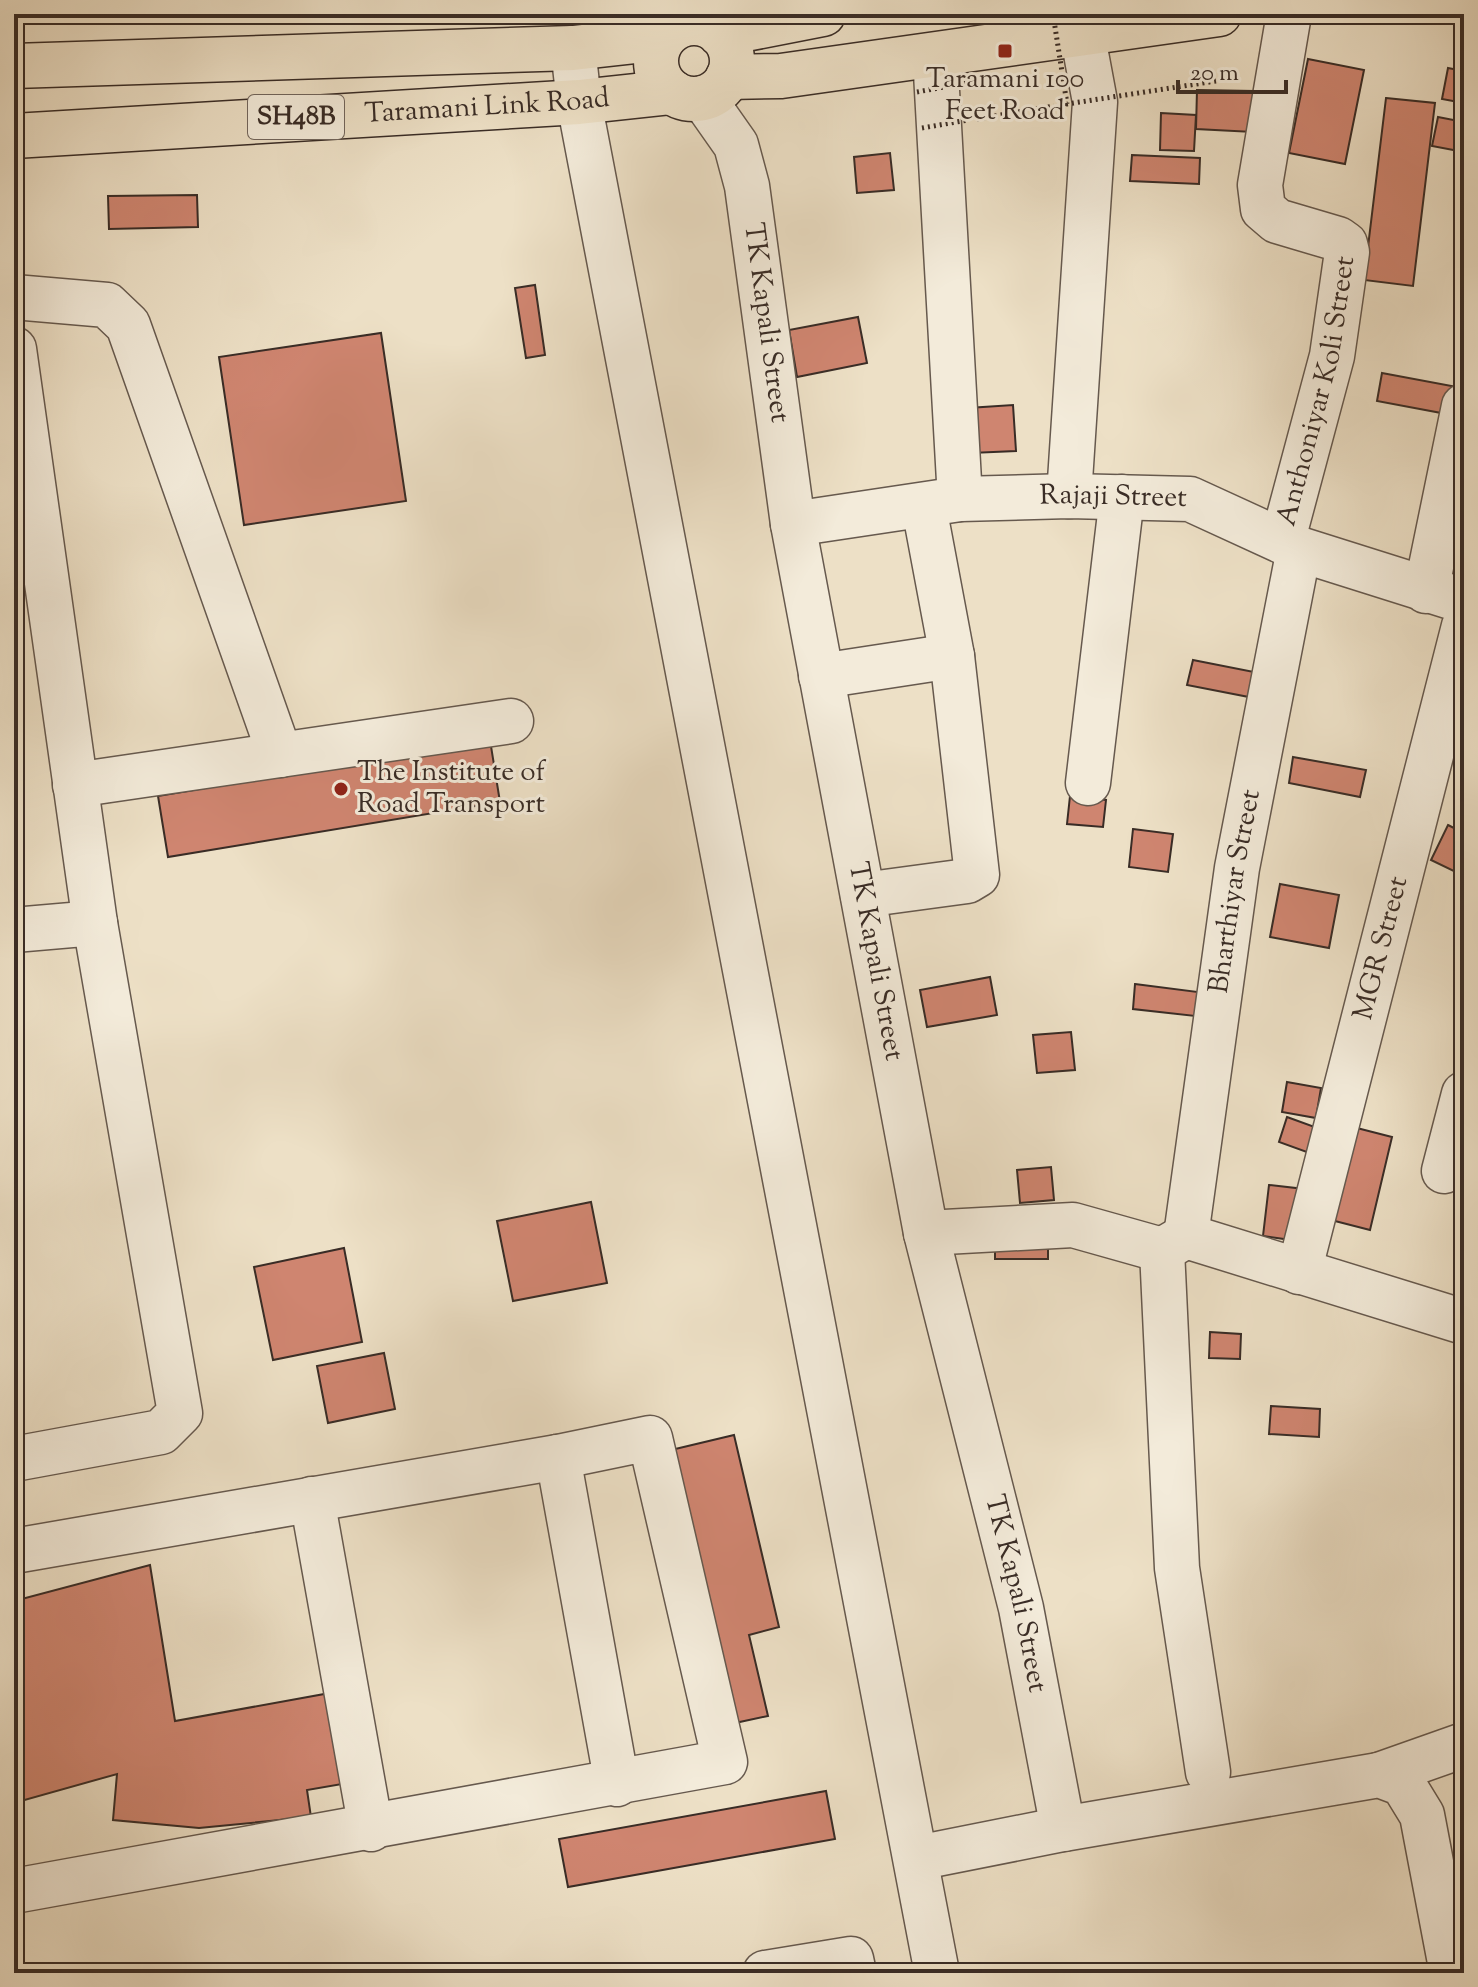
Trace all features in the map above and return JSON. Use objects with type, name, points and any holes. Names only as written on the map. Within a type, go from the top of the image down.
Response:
[{"type":"main road","points":[[714,26],[730,50],[701,89],[664,86],[656,67],[663,29],[693,23],[714,26],[823,14]]},
{"type":"main road","points":[[939,76],[1068,23],[1219,14]]},
{"type":"main road","name":"Taramani Link Road","points":[[14,66],[573,48],[663,29]]},
{"type":"main road","name":"Taramani Link Road","points":[[14,136],[579,102],[701,89],[781,76],[939,76]]},
{"type":"street","name":"Anthoniyar Koli Street","points":[[1289,14],[1260,185],[1263,209],[1277,221],[1338,239],[1345,244],[1347,252],[1332,356],[1291,544]]},
{"type":"street","points":[[1068,23],[1095,102],[1069,496]]},
{"type":"street","points":[[573,48],[579,102],[937,1973]]},
{"type":"street","points":[[863,895],[967,881],[977,875],[952,656],[942,503],[939,76]]},
{"type":"street","name":"TK Kapali Street","points":[[701,89],[736,145],[747,186],[793,524],[926,1233],[1021,1608],[1063,1829]]},
{"type":"street","points":[[14,297],[107,305],[128,325],[280,755]]},
{"type":"street","points":[[14,349],[95,923],[180,1413],[161,1432],[14,1459]]},
{"type":"street","points":[[1445,596],[1464,406]]},
{"type":"street","name":"Rajaji Street","points":[[793,524],[942,503],[1069,496],[1190,499],[1291,544],[1445,596]]},
{"type":"street","points":[[1088,783],[1122,497]]},
{"type":"street","name":"Bharthiyar Street","points":[[1208,1772],[1177,1568],[1174,1243],[1291,544]]},
{"type":"street","name":"MGR Street","points":[[1299,1272],[1464,626]]},
{"type":"street","points":[[821,676],[952,656]]},
{"type":"street","points":[[75,785],[511,721]]},
{"type":"street","points":[[14,930],[95,923]]},
{"type":"street","points":[[1444,1171],[1464,1094]]},
{"type":"street","points":[[926,1233],[1073,1225],[1174,1243],[1299,1272],[1464,1322]]},
{"type":"street","points":[[14,1551],[558,1457],[650,1438],[725,1762],[371,1829],[14,1891]]},
{"type":"street","points":[[558,1457],[617,1784]]},
{"type":"street","points":[[312,1499],[371,1829]]},
{"type":"street","points":[[917,1858],[1063,1829],[1379,1775],[1464,1745]]},
{"type":"street","points":[[1379,1775],[1403,1784],[1422,1815],[1452,1973]]},
{"type":"street","points":[[765,1973],[851,1959],[854,1973]]},
{"type":"path","points":[[1067,104],[1068,23]]},
{"type":"path","points":[[922,128],[1216,81]]},
{"type":"building","points":[[1464,27],[1464,62],[1457,61]]},
{"type":"building","points":[[1308,59],[1364,70],[1345,164],[1289,153]]},
{"type":"building","points":[[1448,68],[1464,71],[1464,103],[1442,99]]},
{"type":"building","points":[[1197,90],[1254,91],[1253,132],[1196,129]]},
{"type":"building","points":[[1386,98],[1435,103],[1413,286],[1364,280]]},
{"type":"building","points":[[1161,113],[1196,115],[1194,151],[1160,150]]},
{"type":"building","points":[[1438,117],[1464,122],[1464,152],[1432,146]]},
{"type":"building","points":[[890,153],[894,190],[857,193],[854,157]]},
{"type":"building","points":[[1132,155],[1200,158],[1199,184],[1130,181]]},
{"type":"building","points":[[197,195],[198,227],[109,229],[108,196]]},
{"type":"building","points":[[535,285],[545,355],[526,358],[515,288]]},
{"type":"building","points":[[858,317],[867,363],[797,377],[789,330]]},
{"type":"building","points":[[381,333],[406,501],[244,525],[219,357]]},
{"type":"building","points":[[1382,373],[1457,387],[1452,415],[1377,401]]},
{"type":"building","points":[[1013,405],[1016,451],[971,453],[968,408]]},
{"type":"building","points":[[1193,660],[1259,673],[1254,698],[1187,685]]},
{"type":"building","points":[[490,740],[500,802],[168,857],[158,796]]},
{"type":"building","points":[[1293,757],[1366,770],[1360,797],[1289,783]]},
{"type":"building","points":[[1070,796],[1106,800],[1103,827],[1067,824]]},
{"type":"building","points":[[1448,825],[1464,833],[1464,876],[1431,860]]},
{"type":"building","points":[[1133,829],[1173,834],[1168,872],[1129,867]]},
{"type":"building","points":[[1280,884],[1339,895],[1329,948],[1270,937]]},
{"type":"building","points":[[990,977],[997,1015],[927,1027],[920,990]]},
{"type":"building","points":[[1135,984],[1198,992],[1195,1016],[1133,1009]]},
{"type":"building","points":[[1071,1032],[1075,1070],[1037,1073],[1033,1035]]},
{"type":"building","points":[[1287,1082],[1321,1088],[1316,1118],[1282,1112]]},
{"type":"building","points":[[1287,1117],[1323,1130],[1315,1155],[1279,1142]]},
{"type":"building","points":[[1353,1127],[1392,1137],[1370,1230],[1331,1220]]},
{"type":"building","points":[[1051,1167],[1054,1200],[1020,1203],[1017,1170]]},
{"type":"building","points":[[1269,1185],[1304,1189],[1298,1241],[1263,1236]]},
{"type":"building","points":[[591,1202],[607,1283],[513,1301],[497,1221]]},
{"type":"building","points":[[1048,1234],[1048,1259],[995,1259],[995,1235]]},
{"type":"building","points":[[344,1248],[362,1342],[273,1360],[254,1267]]},
{"type":"building","points":[[1210,1332],[1241,1334],[1240,1359],[1209,1358]]},
{"type":"building","points":[[384,1353],[395,1409],[328,1423],[317,1366]]},
{"type":"building","points":[[1271,1406],[1320,1409],[1319,1437],[1269,1434]]},
{"type":"building","points":[[734,1435],[779,1627],[749,1635],[768,1716],[735,1723],[671,1450]]},
{"type":"building","points":[[150,1565],[175,1721],[330,1693],[348,1783],[307,1790],[311,1817],[199,1828],[113,1820],[117,1774],[14,1803],[14,1601]]},
{"type":"building","points":[[826,1791],[835,1839],[568,1887],[559,1839]]},
{"type":"place","name":"Taramani 100 Feet Road","points":[[1005,51]]},
{"type":"place","name":"The Institute of Road Transport","points":[[341,789]]}]
